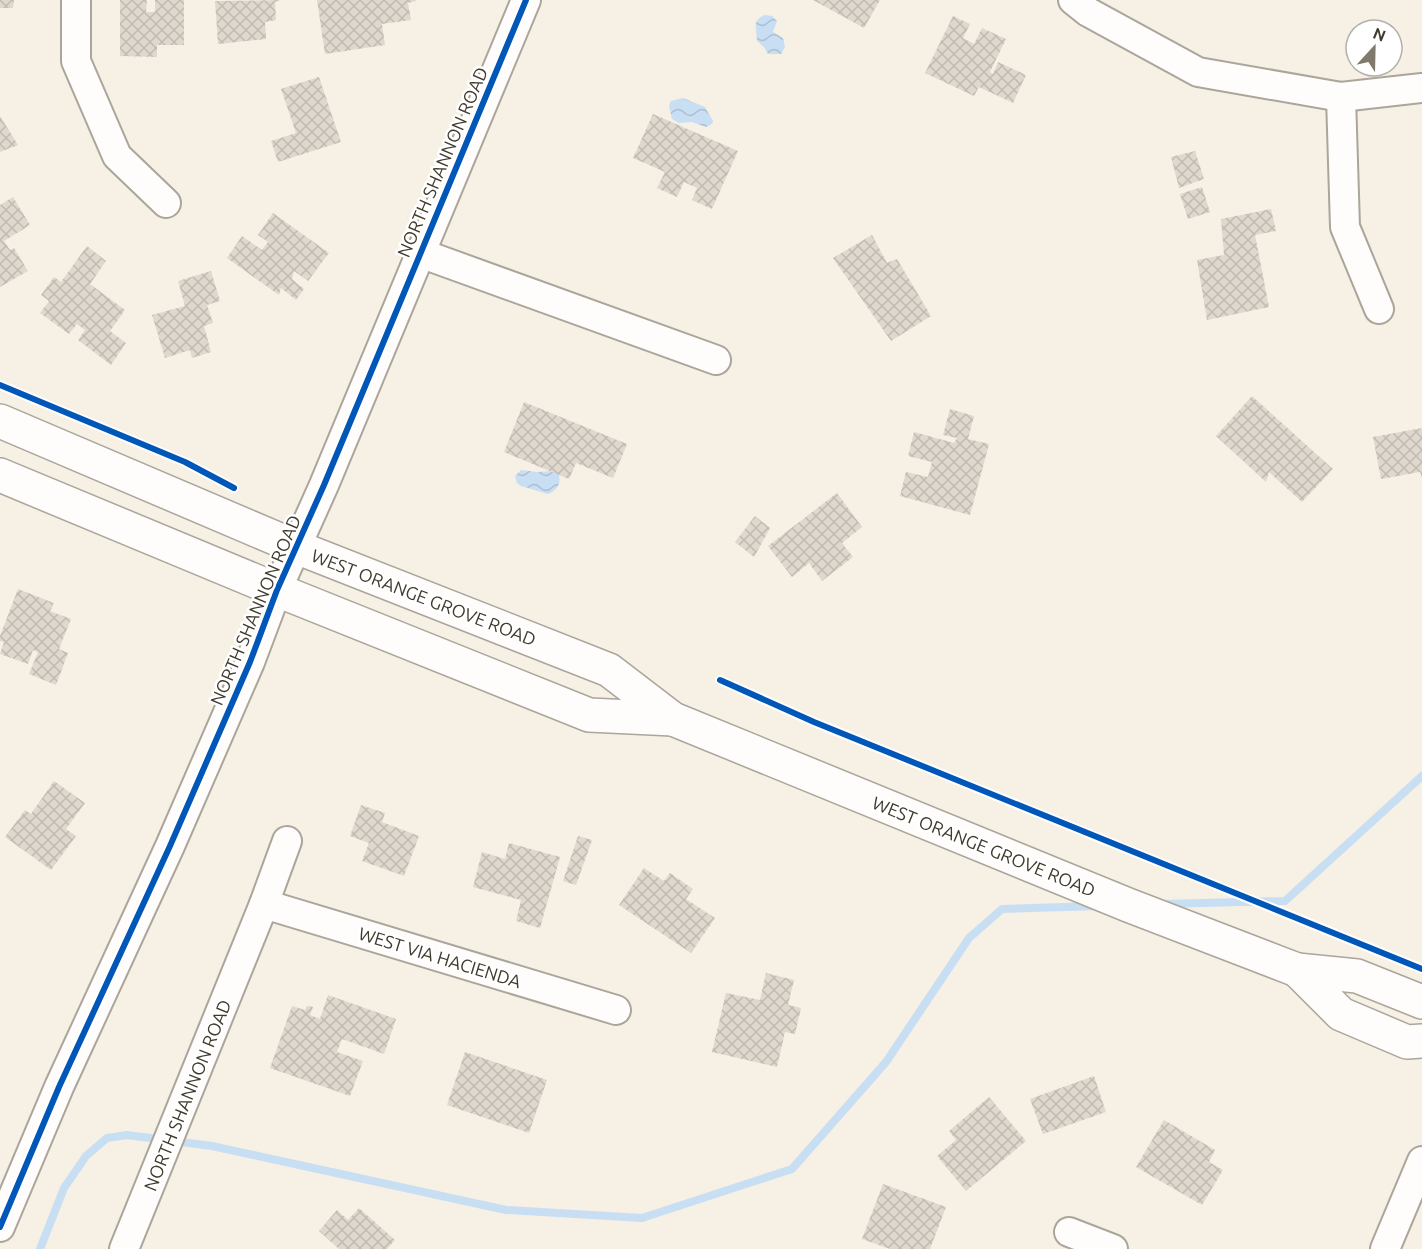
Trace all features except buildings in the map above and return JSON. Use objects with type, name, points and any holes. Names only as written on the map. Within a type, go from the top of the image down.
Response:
[{"type":"main road","name":"WEST ORANGE GROVE ROAD","points":[[0,421],[296,547],[609,670],[673,719],[1128,905],[1297,970],[1357,976],[1422,1002]]},
{"type":"main road","name":"WEST ORANGE GROVE ROAD","points":[[0,475],[277,590],[589,715],[673,719]]},
{"type":"main road","name":"WEST ORANGE GROVE ROAD","points":[[1297,970],[1341,1014],[1407,1042],[1422,1041]]},
{"type":"street","points":[[76,0],[76,61],[117,156],[166,203]]},
{"type":"street","name":"NORTH SHANNON ROAD","points":[[0,1227],[59,1087],[171,846],[250,662],[277,590],[526,0]]},
{"type":"street","points":[[1073,0],[1088,12],[1198,72],[1341,97],[1422,88]]},
{"type":"street","points":[[1341,97],[1345,226],[1379,309]]},
{"type":"street","name":"NORTH SHANNON ROAD","points":[[420,253],[716,360]]},
{"type":"street","name":"NORTH SHANNON ROAD","points":[[124,1249],[264,904],[287,841]]},
{"type":"street","name":"WEST VIA HACIENDA","points":[[264,904],[616,1010]]},
{"type":"street","points":[[1385,1249],[1422,1161]]},
{"type":"street","points":[[1069,1232],[1113,1249]]},
{"type":"water","points":[[765,15],[772,16],[777,21],[773,32],[783,38],[785,47],[781,54],[768,54],[757,41],[756,22]]},
{"type":"water","points":[[683,98],[705,107],[713,121],[712,124],[706,127],[692,122],[679,123],[672,119],[669,106],[671,101]]},
{"type":"water","points":[[521,470],[553,471],[559,475],[559,484],[548,494],[521,486],[517,483],[515,476]]},
{"type":"waterway","points":[[1162,904],[1285,901],[1422,776]]},
{"type":"waterway","points":[[40,1249],[64,1188],[86,1156],[107,1138],[127,1135],[212,1146],[506,1210],[642,1218],[792,1169],[886,1062],[969,938],[1002,909],[1098,906]]},
{"type":"cycle path","points":[[0,1227],[59,1087],[170,846],[250,662],[277,590],[324,485],[526,0]]},
{"type":"cycle path","points":[[0,385],[185,462],[234,488]]},
{"type":"cycle path","points":[[720,680],[814,722],[1422,969]]}]
